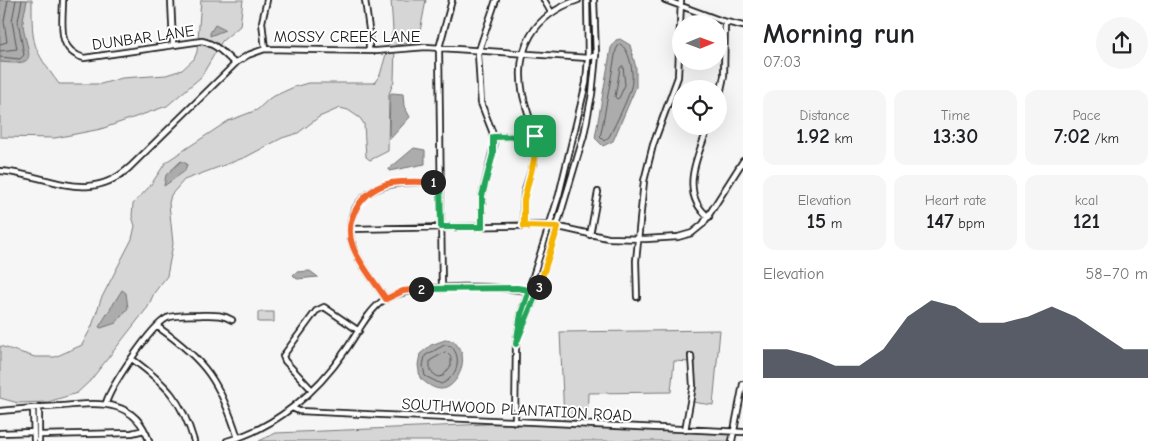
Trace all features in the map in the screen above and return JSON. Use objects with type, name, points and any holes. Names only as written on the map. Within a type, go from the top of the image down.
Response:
[{"type":"street","name":"DUNBAR LANE","points":[[63,0],[63,37],[70,51],[76,56],[84,58],[198,41],[211,43],[235,64]]},
{"type":"street","points":[[171,0],[173,44]]},
{"type":"street","points":[[265,48],[262,22],[267,0]]},
{"type":"street","points":[[365,0],[369,29],[369,51]]},
{"type":"street","points":[[442,289],[439,48],[443,25],[452,0]]},
{"type":"street","points":[[482,227],[482,196],[493,154],[493,137],[481,103],[479,50],[496,0]]},
{"type":"street","points":[[544,0],[551,12]]},
{"type":"street","points":[[524,226],[524,200],[534,160],[535,136],[523,96],[522,53],[528,39],[540,22],[551,12],[578,0]]},
{"type":"street","points":[[515,422],[516,344],[521,314],[550,225],[578,123],[588,58],[587,0]]},
{"type":"street","points":[[516,344],[537,293],[584,135],[592,94],[596,55],[594,0]]},
{"type":"street","points":[[665,0],[706,15]]},
{"type":"street","points":[[637,297],[638,239],[645,175],[679,71],[681,0]]},
{"type":"street","points":[[728,22],[743,26]]},
{"type":"street","name":"MOSSY CREEK LANE","points":[[0,171],[23,173],[78,187],[96,186],[109,182],[130,167],[235,64],[248,55],[265,48],[369,51],[439,48],[588,58],[596,55]]},
{"type":"street","points":[[705,135],[694,163],[692,179],[696,200],[709,217]]},
{"type":"street","points":[[493,137],[535,136]]},
{"type":"street","points":[[350,229],[550,225],[590,235],[638,239],[688,235],[700,227],[709,217],[743,161]]},
{"type":"street","points":[[386,299],[354,250],[350,229],[356,208],[374,190],[392,183],[440,182]]},
{"type":"street","points":[[590,235],[598,192]]},
{"type":"street","points":[[226,441],[266,426],[292,408],[335,366],[376,307],[386,299],[408,290],[517,288],[537,293]]},
{"type":"street","points":[[312,390],[285,361],[283,356],[316,311],[322,307],[327,309],[359,331]]},
{"type":"street","points":[[106,403],[110,391],[132,359],[165,319],[180,316],[225,315],[232,320]]},
{"type":"street","points":[[158,327],[200,360],[216,382],[227,403],[238,438]]},
{"type":"street","points":[[685,430],[693,386],[691,356]]},
{"type":"street","points":[[132,359],[160,380],[173,394],[184,411],[194,441]]},
{"type":"street","points":[[732,441],[743,384]]},
{"type":"street","points":[[0,411],[106,403],[125,410],[144,430],[149,441]]},
{"type":"street","points":[[34,441],[33,432],[36,408]]},
{"type":"street","points":[[36,408],[39,441]]},
{"type":"street","name":"SOUTHWOOD PLANTATION ROAD","points":[[292,408],[299,411],[743,432]]},
{"type":"street","points":[[39,435],[132,433],[144,430]]},
{"type":"street","points":[[0,433],[33,432]]},
{"type":"shaded area","points":[[0,0],[32,0],[32,27],[35,45],[43,62],[59,84],[101,84],[122,78],[166,75],[182,70],[194,59],[197,52],[201,0],[243,0],[240,26],[222,41],[201,77],[167,106],[101,129],[55,138],[0,137]]},
{"type":"shaded area","points":[[391,0],[426,0],[418,42],[395,45],[394,81],[389,94],[388,151],[370,160],[366,157],[364,124],[360,118],[348,110],[340,108],[319,117],[298,133],[282,138],[246,157],[184,180],[171,195],[169,203],[173,244],[167,276],[154,293],[148,307],[90,381],[77,393],[48,402],[18,403],[0,398],[0,346],[35,357],[55,357],[82,345],[92,326],[101,299],[132,239],[135,226],[132,216],[133,204],[150,186],[166,162],[228,121],[257,110],[270,98],[294,87],[308,83],[374,83],[380,75],[393,30]]},
{"type":"shaded area","points":[[258,312],[274,312],[274,322],[258,322]]},
{"type":"shaded area","points":[[720,330],[713,405],[691,402],[695,363],[692,354],[689,354],[690,362],[674,361],[671,392],[588,393],[587,424],[562,422],[564,419],[560,332]]},
{"type":"shaded area","points":[[510,423],[732,433],[730,441],[259,441],[276,433]]},
{"type":"water","points":[[0,0],[27,0],[23,23],[29,55],[27,60],[14,63],[0,62]]},
{"type":"water","points":[[215,25],[225,30],[210,36],[210,33]]},
{"type":"water","points":[[620,39],[630,45],[636,68],[636,87],[613,141],[603,146],[595,138],[611,48],[616,40]]},
{"type":"water","points":[[390,94],[403,94],[404,106],[410,117],[391,138],[389,134]]},
{"type":"water","points":[[414,148],[425,150],[425,164],[389,171],[389,169]]},
{"type":"water","points":[[181,161],[187,164],[185,171],[164,186],[166,175]]},
{"type":"water","points":[[310,271],[318,277],[297,279],[293,275],[296,272]]},
{"type":"water","points":[[122,290],[126,293],[128,308],[116,323],[99,327]]},
{"type":"water","points":[[445,340],[454,341],[461,351],[463,360],[455,381],[446,388],[438,389],[420,378],[418,365],[420,354],[431,345]]},
{"type":"route","points":[[535,136],[534,160],[524,200],[524,226],[550,225],[558,227],[533,306],[521,328],[516,344],[521,314],[529,290],[517,288],[479,288],[415,290],[403,291],[386,299],[357,255],[352,244],[350,234],[351,219],[363,199],[374,190],[392,183],[440,182],[441,227],[482,227],[482,196],[493,154],[493,137],[535,136]]}]
